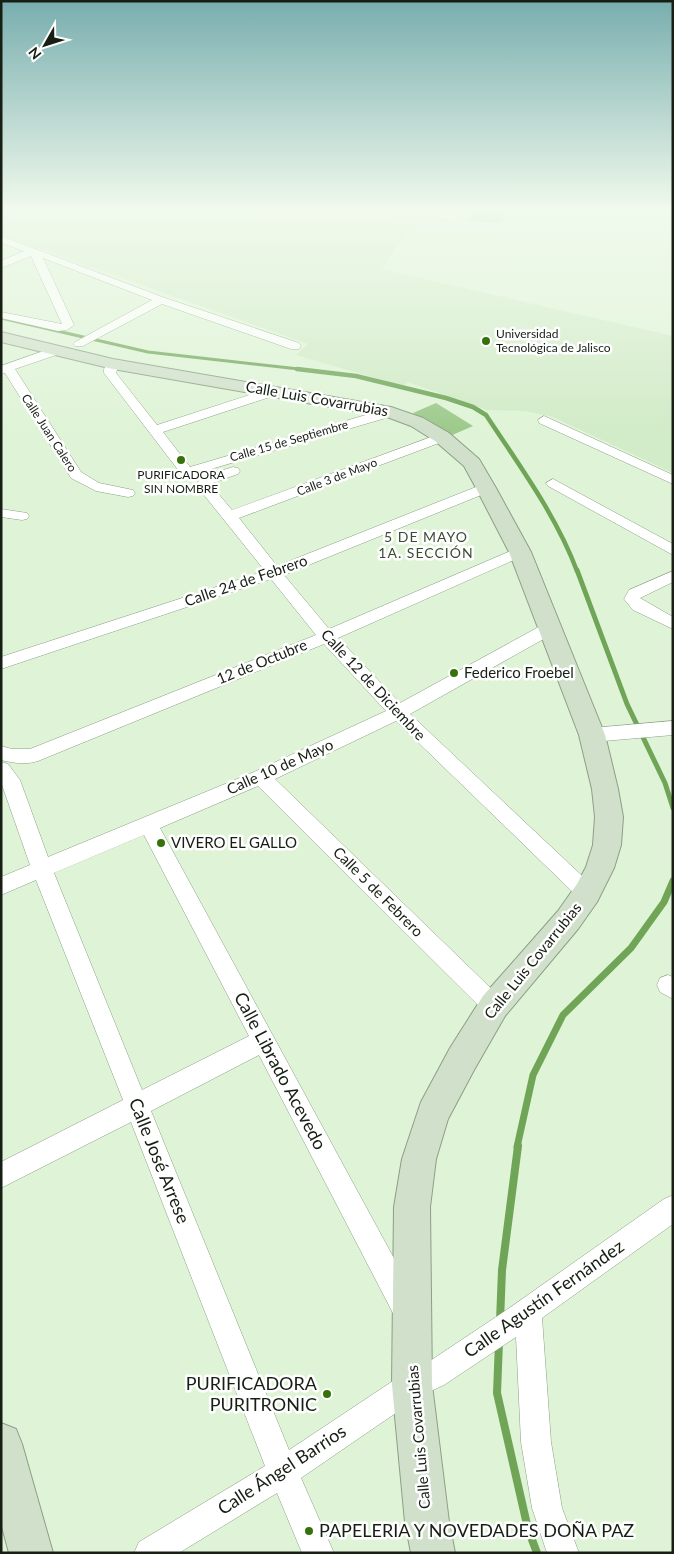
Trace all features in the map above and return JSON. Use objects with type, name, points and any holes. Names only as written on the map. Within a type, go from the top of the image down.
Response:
[{"type":"street","points":[[1,315],[58,328],[67,327],[68,324],[49,284]]},
{"type":"street","points":[[118,284],[295,346]]},
{"type":"street","points":[[82,342],[161,300]]},
{"type":"street","name":"Calle Luis Covarrubias","points":[[1,328],[82,342],[113,364]]},
{"type":"street","name":"Calle Luis Covarrubias","points":[[1,337],[113,364],[391,412],[417,422],[442,437],[472,463],[486,488],[520,552],[550,628],[602,734],[605,789],[609,817],[607,844],[600,868],[587,893],[568,920],[494,1006],[462,1058],[433,1114],[419,1159],[412,1208],[412,1319],[423,1380],[427,1522],[433,1553]]},
{"type":"street","points":[[5,370],[55,351]]},
{"type":"street","points":[[113,364],[110,373],[187,472]]},
{"type":"street","name":"Calle Juan Calero","points":[[5,370],[76,475],[85,483],[99,489],[128,493]]},
{"type":"street","points":[[156,430],[275,391]]},
{"type":"street","name":"Calle 15 de Septiembre","points":[[187,472],[391,412]]},
{"type":"street","points":[[544,420],[673,480]]},
{"type":"street","name":"Calle 3 de Mayo","points":[[231,516],[442,437]]},
{"type":"street","name":"Calle 12 de Diciembre","points":[[233,471],[203,483],[326,636],[397,713],[587,893]]},
{"type":"street","points":[[553,483],[673,550]]},
{"type":"street","name":"Calle 24 de Febrero","points":[[1,663],[276,573],[486,488]]},
{"type":"street","points":[[1,513],[22,516]]},
{"type":"street","name":"12 de Octubre","points":[[6,774],[31,756],[326,636],[520,552]]},
{"type":"street","points":[[673,576],[635,594],[632,599],[639,606],[673,624]]},
{"type":"street","name":"Calle 10 de Mayo","points":[[1,886],[261,777],[397,713],[550,628]]},
{"type":"street","points":[[602,734],[667,728]]},
{"type":"street","name":"12 de Octubre","points":[[1,753],[12,756],[31,756]]},
{"type":"street","name":"Calle José Arrese","points":[[6,774],[282,1472],[318,1553]]},
{"type":"street","name":"Calle 5 de Febrero","points":[[261,777],[494,1006]]},
{"type":"street","name":"Calle Librado Acevedo","points":[[148,824],[412,1319]]},
{"type":"street","points":[[1,1176],[264,1040]]},
{"type":"street","name":"Calle Agustín Fernández","points":[[423,1380],[670,1216]]},
{"type":"street","points":[[521,1316],[536,1442],[547,1508],[563,1553]]},
{"type":"street","name":"Calle Ángel Barrios","points":[[150,1553],[282,1472],[423,1380]]},
{"type":"street","points":[[1,1444],[32,1553]]},
{"type":"shaded area","name":"Universidad Tecnológica de Jalisco","points":[[138,284],[444,284],[673,336],[673,473],[553,417],[525,411],[487,410],[408,382],[403,386],[296,355],[308,344]]},
{"type":"green space","points":[[436,403],[473,426],[450,436],[413,413]]},
{"type":"waterway","points":[[1,318],[148,352],[308,370]]},
{"type":"waterway","points":[[297,369],[356,376],[446,398],[473,407],[486,415],[548,510],[577,571]]},
{"type":"waterway","points":[[577,570],[627,704],[665,783],[673,808]]},
{"type":"waterway","points":[[517,1147],[533,1075],[563,1015],[631,948],[664,902],[673,881]]},
{"type":"waterway","points":[[500,1321],[502,1270],[518,1146]]},
{"type":"waterway","points":[[499,1342],[497,1393],[528,1529],[537,1553]]},
{"type":"place","name":"Universidad Tecnológica de Jalisco","points":[[486,341]]},
{"type":"place","name":"PURIFICADORA SIN NOMBRE","points":[[181,460]]},
{"type":"place","name":"Federico Froebel","points":[[454,673]]},
{"type":"place","name":"VIVERO EL GALLO","points":[[161,843]]},
{"type":"place","name":"PURIFICADORA PURITRONIC","points":[[327,1394]]},
{"type":"place","name":"PAPELERIA Y NOVEDADES DOÑA PAZ","points":[[309,1531]]},
{"type":"district","name":"5 DE MAYO 1A. SECCIÓN","points":[[426,546]]}]
